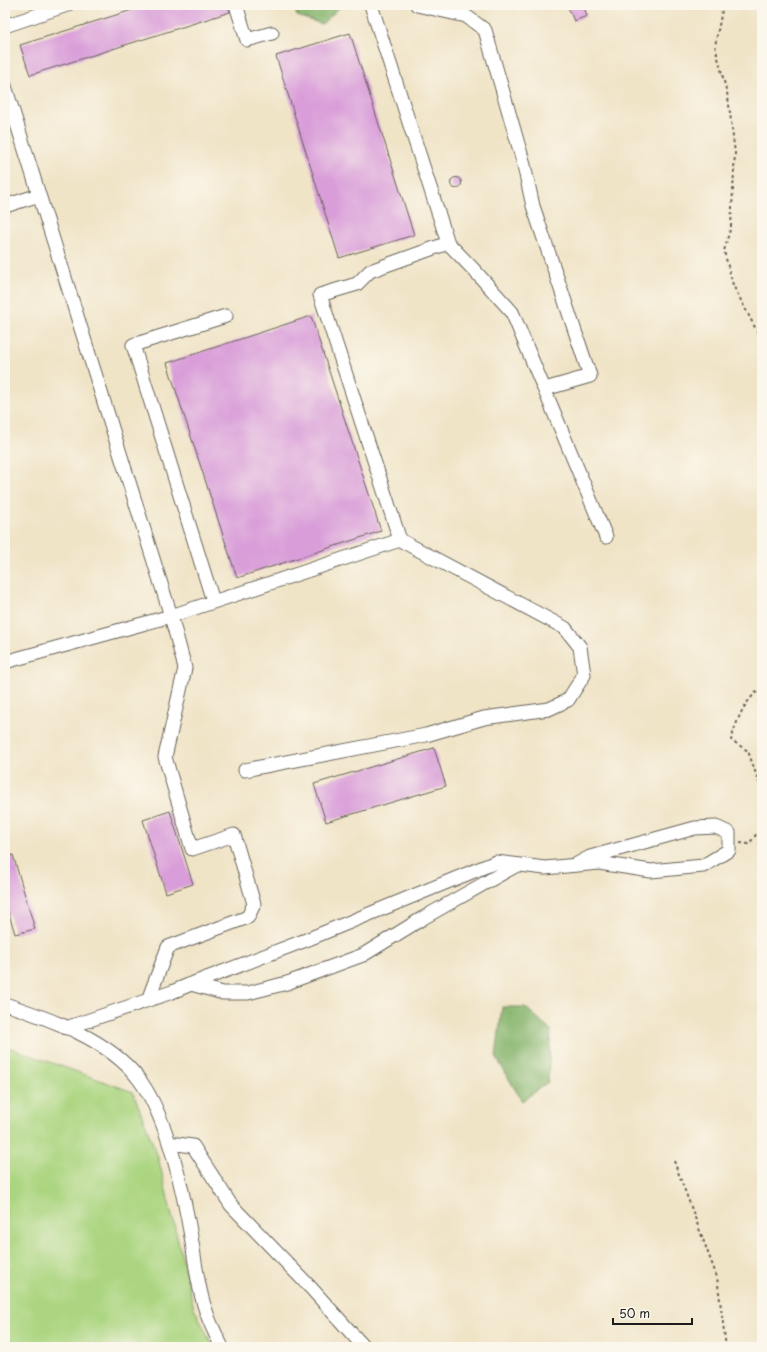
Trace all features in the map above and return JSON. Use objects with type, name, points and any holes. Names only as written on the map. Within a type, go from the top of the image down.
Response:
[{"type":"street","points":[[5,26],[67,5]]},
{"type":"street","points":[[236,5],[247,40],[272,33]]},
{"type":"street","points":[[371,5],[448,243],[512,312],[606,537]]},
{"type":"street","points":[[417,5],[466,16],[485,30],[524,161],[533,206],[590,376],[544,390]]},
{"type":"street","points":[[5,86],[171,616],[185,668],[165,757],[192,849],[234,835],[254,904],[248,917],[168,947],[148,1000]]},
{"type":"street","points":[[5,206],[39,196]]},
{"type":"street","points":[[245,770],[426,735],[484,718],[549,709],[568,700],[584,675],[580,648],[565,628],[400,540],[320,295],[357,284],[370,271],[448,243]]},
{"type":"street","points":[[213,601],[133,345],[226,316]]},
{"type":"street","points":[[5,662],[171,616],[400,540]]},
{"type":"street","points":[[66,1028],[172,992],[306,940],[496,862],[546,868],[598,863],[651,871],[703,866],[729,850],[729,833],[716,827],[695,828],[590,857],[575,865]]},
{"type":"street","points":[[191,984],[223,992],[248,993],[287,983],[363,955],[423,918],[517,865]]},
{"type":"street","points":[[5,1004],[66,1028],[96,1043],[119,1059],[138,1078],[156,1106],[169,1143],[185,1204],[200,1291],[206,1311],[222,1347]]},
{"type":"street","points":[[169,1143],[193,1146],[231,1205],[311,1288],[364,1347]]},
{"type":"path","points":[[723,5],[715,46],[728,97],[735,153],[731,226],[724,251],[733,285],[762,341]]},
{"type":"path","points":[[762,688],[753,694],[738,718],[731,740],[748,751],[762,791]]},
{"type":"path","points":[[729,841],[750,844],[758,832],[762,806]]},
{"type":"path","points":[[674,1161],[717,1277],[726,1347]]},
{"type":"green space","points":[[293,5],[342,5],[322,24],[297,16]]},
{"type":"green space","points":[[502,1007],[525,1007],[551,1030],[548,1082],[522,1101],[496,1057]]},
{"type":"green space","points":[[5,1046],[133,1092],[158,1157],[194,1308],[213,1347],[5,1347]]},
{"type":"building","points":[[148,5],[228,5],[230,12],[30,75],[20,45]]},
{"type":"building","points":[[567,5],[583,5],[587,16],[574,21]]},
{"type":"building","points":[[350,33],[414,235],[339,258],[276,56]]},
{"type":"building","points":[[456,177],[460,179],[462,183],[460,187],[456,189],[452,187],[450,183],[452,179]]},
{"type":"building","points":[[311,316],[381,531],[237,578],[167,363]]},
{"type":"building","points":[[434,748],[446,786],[326,822],[314,784]]},
{"type":"building","points":[[170,811],[193,884],[166,893],[143,820]]},
{"type":"building","points":[[13,855],[35,929],[15,934],[5,901],[5,858]]}]
